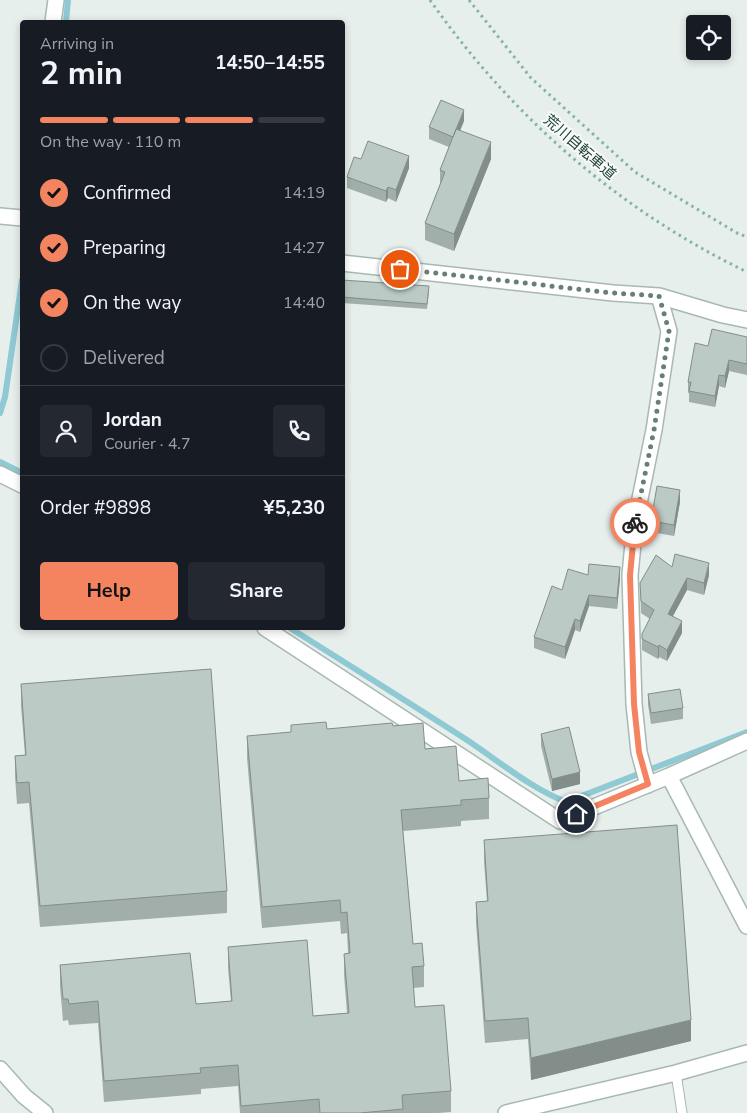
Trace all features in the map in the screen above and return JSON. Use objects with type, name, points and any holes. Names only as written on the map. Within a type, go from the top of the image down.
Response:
[{"type":"street","points":[[53,20],[56,0]]},
{"type":"street","points":[[0,216],[20,218]]},
{"type":"street","points":[[345,263],[613,293],[659,296],[747,320]]},
{"type":"street","points":[[648,784],[639,752],[634,704],[630,575],[635,523],[654,430],[669,331],[659,296]]},
{"type":"street","points":[[0,474],[20,484]]},
{"type":"street","points":[[268,630],[560,821],[747,741]]},
{"type":"street","points":[[668,776],[747,926]]},
{"type":"street","points":[[506,1113],[747,1053]]},
{"type":"street","points":[[0,1069],[24,1096],[45,1113]]},
{"type":"lane","points":[[676,1072],[682,1113]]},
{"type":"path","name":"荒川自転車道","points":[[430,0],[471,54],[511,99],[582,166],[646,215],[706,251],[747,272]]},
{"type":"path","points":[[470,0],[532,78],[635,172],[747,237]]},
{"type":"building","points":[[441,100],[464,110],[453,137],[429,127]]},
{"type":"building","points":[[456,129],[491,142],[454,234],[425,223],[445,172],[440,170]]},
{"type":"building","points":[[368,141],[409,156],[396,190],[388,187],[386,191],[347,177],[354,157],[361,159]]},
{"type":"building","points":[[345,280],[429,286],[427,304],[345,297]]},
{"type":"building","points":[[712,329],[747,337],[747,364],[729,360],[725,376],[719,375],[715,396],[689,391],[691,382],[688,382],[695,343],[708,346]]},
{"type":"building","points":[[657,486],[680,490],[674,525],[651,521]]},
{"type":"building","points":[[675,554],[709,563],[704,583],[687,578],[668,614],[682,621],[667,650],[642,639],[642,634],[654,610],[641,601],[640,583],[656,555],[672,567]]},
{"type":"building","points":[[589,564],[620,567],[617,598],[589,595],[580,621],[575,619],[565,647],[534,637],[552,586],[562,590],[568,569],[588,575]]},
{"type":"building","points":[[211,669],[227,891],[40,906],[29,782],[17,783],[15,756],[26,755],[21,684]]},
{"type":"building","points":[[680,689],[683,708],[651,713],[648,694]]},
{"type":"building","points":[[326,722],[327,729],[392,723],[393,726],[423,723],[425,749],[456,746],[459,781],[488,778],[489,798],[461,800],[461,805],[401,810],[413,944],[422,943],[424,966],[412,967],[415,1007],[444,1005],[451,1091],[402,1095],[403,1109],[360,1113],[320,1113],[319,1099],[241,1106],[238,1065],[200,1068],[201,1073],[104,1081],[98,1001],[69,1004],[68,999],[63,999],[60,965],[190,953],[196,1004],[232,1001],[228,947],[307,940],[313,1016],[349,1013],[344,954],[350,953],[347,912],[341,913],[340,900],[262,907],[247,736],[291,732],[291,725]]},
{"type":"building","points":[[569,727],[580,772],[552,779],[541,734]]},
{"type":"building","points":[[677,825],[691,1020],[531,1058],[528,1018],[485,1021],[476,902],[488,901],[484,840]]},
{"type":"waterway","points":[[66,20],[68,0]]},
{"type":"waterway","points":[[0,413],[5,397],[20,294]]},
{"type":"waterway","points":[[0,462],[20,472]]},
{"type":"waterway","points":[[293,630],[467,740],[527,782],[566,802],[747,732]]},
{"type":"way so far","points":[[400,269],[613,293],[659,296],[669,331],[654,430],[635,523]]},
{"type":"route","points":[[576,814],[648,784],[639,752],[634,704],[630,575],[635,523]]}]
